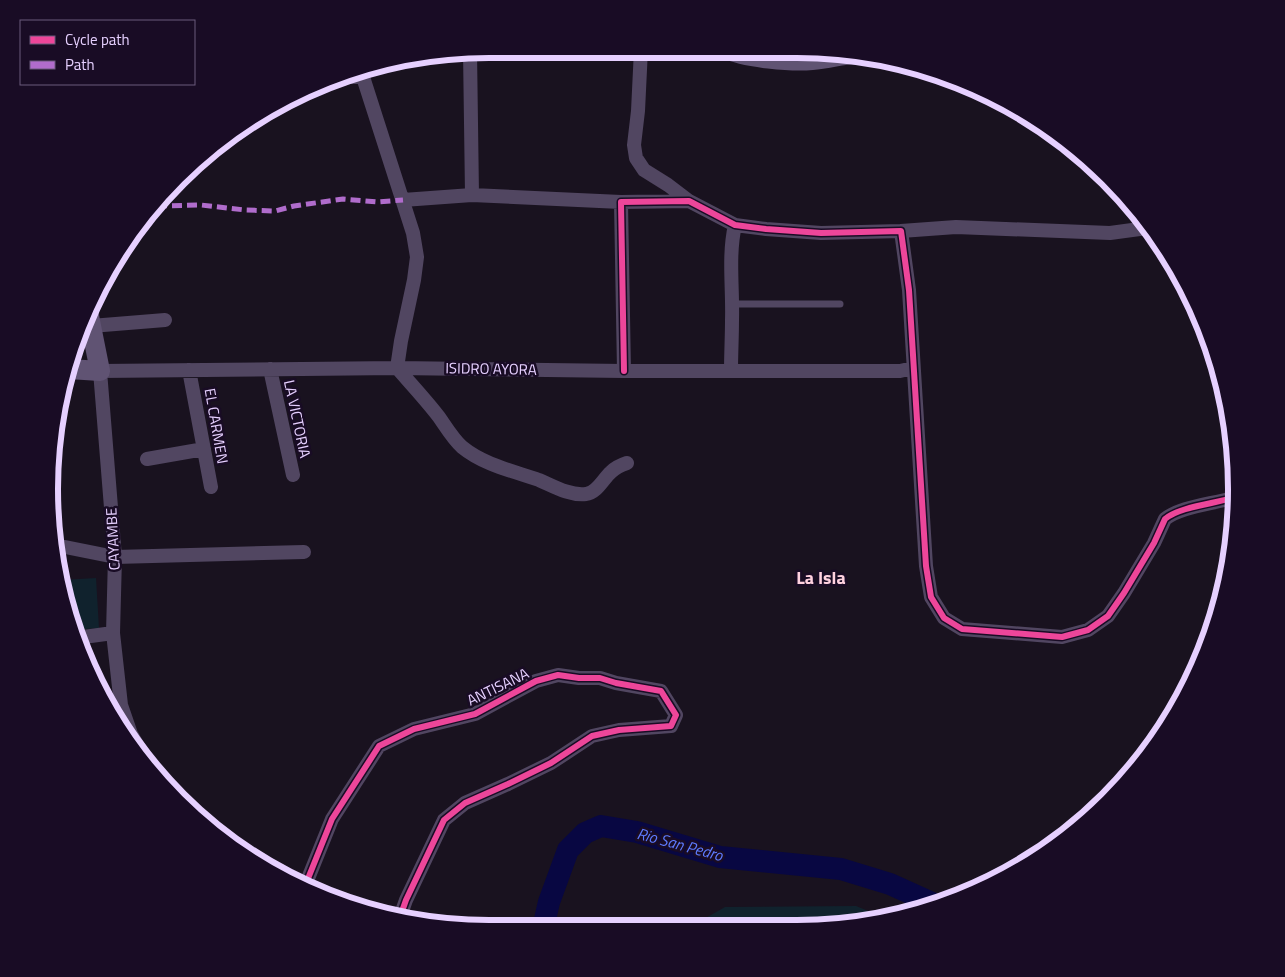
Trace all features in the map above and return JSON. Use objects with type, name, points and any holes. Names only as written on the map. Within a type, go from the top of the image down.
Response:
[{"type":"street","points":[[470,58],[472,195]]},
{"type":"street","points":[[641,58],[634,144],[636,158],[644,170],[689,200],[735,225],[821,232],[901,231],[956,226],[1110,233],[1140,229]]},
{"type":"street","points":[[766,58],[811,61],[827,58]]},
{"type":"street","points":[[363,76],[413,233],[417,257],[397,368],[461,446],[492,464],[574,494],[586,494],[591,493],[597,488],[618,466],[627,463]]},
{"type":"street","points":[[403,200],[472,195],[620,202],[689,200]]},
{"type":"street","points":[[620,202],[624,371]]},
{"type":"street","points":[[731,371],[731,259],[735,225]]},
{"type":"street","points":[[901,231],[909,290],[926,566],[931,597],[944,618],[962,628],[1062,638],[1088,630],[1108,616],[1124,594],[1154,543],[1165,519],[1186,510],[1228,499]]},
{"type":"street","points":[[93,318],[165,320]]},
{"type":"street","name":"CAYAMBE","points":[[91,322],[100,371],[115,556],[113,633],[121,705],[128,724]]},
{"type":"street","name":"ISIDRO AYORA","points":[[74,369],[100,371],[397,368],[624,371],[900,371],[914,368]]},
{"type":"street","name":"LA VICTORIA","points":[[270,369],[293,475]]},
{"type":"street","name":"EL CARMEN","points":[[189,370],[211,487]]},
{"type":"street","points":[[147,459],[204,448]]},
{"type":"street","points":[[61,546],[115,556],[304,552]]},
{"type":"street","points":[[84,637],[113,633]]},
{"type":"street","name":"ANTISANA","points":[[308,879],[332,819],[379,746],[414,729],[475,714],[536,681],[558,675],[600,678],[616,683],[661,691],[676,715],[671,726],[619,730],[592,736],[551,763],[465,803],[444,820],[403,911]]},
{"type":"lane","points":[[732,304],[840,304]]},
{"type":"shaded area","points":[[96,578],[99,628],[81,629],[67,580]]},
{"type":"shaded area","points":[[856,906],[872,913],[825,919],[702,920],[725,907]]},
{"type":"waterway","name":"Rio San Pedro","points":[[545,920],[549,902],[568,850],[585,833],[601,826],[637,832],[720,857],[841,869],[890,884],[925,900]]},
{"type":"marked path","points":[[163,206],[201,205],[275,211],[294,206],[343,199],[378,202],[403,200]]},
{"type":"cycle path","points":[[624,371],[621,202],[689,201],[735,225],[766,229],[821,233],[901,231],[909,290],[926,566],[931,597],[944,618],[962,629],[1062,637],[1088,630],[1108,616],[1124,593],[1154,543],[1165,519],[1189,508],[1228,499]]},
{"type":"cycle path","points":[[308,879],[332,819],[379,746],[414,729],[475,714],[536,681],[558,675],[600,678],[616,683],[661,691],[676,715],[671,726],[619,730],[592,736],[551,763],[465,803],[444,820],[402,911]]},
{"type":"district","name":"La Isla","points":[[821,578]]}]
